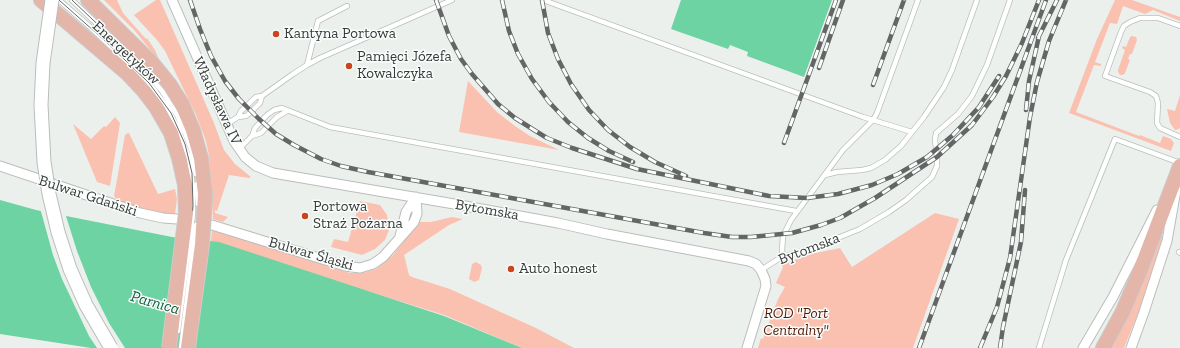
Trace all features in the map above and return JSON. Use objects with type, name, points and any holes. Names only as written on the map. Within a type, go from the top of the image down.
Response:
[{"type":"main road","name":"Energetyków","points":[[41,0],[128,74],[156,107],[167,125],[179,158],[185,185],[195,216]]},
{"type":"main road","points":[[52,0],[43,63],[41,105],[44,162],[49,194],[58,232],[70,269],[86,305],[111,348]]},
{"type":"main road","name":"Energetyków","points":[[88,0],[148,58],[176,94],[187,114],[198,144],[203,168],[205,194],[195,216]]},
{"type":"main road","points":[[93,0],[105,16]]},
{"type":"main road","points":[[1103,348],[1123,311],[1140,271],[1180,165]]},
{"type":"main road","points":[[169,348],[195,216]]},
{"type":"main road","points":[[188,348],[202,245],[195,216]]},
{"type":"street","name":"Władysława IV","points":[[172,0],[238,149],[252,163],[270,172],[383,192]]},
{"type":"street","points":[[1083,348],[1113,297],[1180,165]]},
{"type":"street","points":[[1131,348],[1169,234],[1180,165]]},
{"type":"street","name":"Bulwar Gdański","points":[[0,166],[140,213],[163,218],[195,216]]},
{"type":"street","name":"Bytomska","points":[[383,192],[542,220],[607,234],[746,260],[756,264],[761,270]]},
{"type":"street","name":"Bulwar Śląski","points":[[195,216],[332,263],[354,268],[368,266],[381,259],[388,252],[416,218],[416,197]]},
{"type":"street","points":[[747,348],[765,289],[765,279],[761,270]]},
{"type":"lane","points":[[59,0],[104,39],[154,89],[168,109],[178,128],[188,158],[193,187],[195,216],[176,348]]},
{"type":"lane","points":[[73,0],[144,69],[161,89],[174,108],[186,133],[193,159],[197,184],[181,348]]},
{"type":"lane","points":[[73,0],[118,29]]},
{"type":"lane","points":[[238,117],[241,111],[256,97],[262,96],[307,65],[452,0]]},
{"type":"lane","points":[[543,0],[873,120],[912,132]]},
{"type":"lane","points":[[783,256],[782,250],[784,233],[796,211],[826,175],[833,162],[843,150],[873,120],[885,93],[918,0]]},
{"type":"lane","points":[[826,175],[837,172],[862,170],[878,164],[896,151],[912,132],[944,87],[952,70],[977,0]]},
{"type":"lane","name":"Bytomska","points":[[761,270],[783,256],[827,242],[860,229],[906,200],[932,177],[937,166],[935,140],[936,133],[958,114],[972,96],[987,65],[1010,0]]},
{"type":"lane","points":[[307,65],[318,21],[347,6]]},
{"type":"lane","points":[[1180,26],[1158,18],[1140,18],[1130,22],[1124,26],[1121,32],[1105,76],[1150,92],[1154,95],[1158,103],[1157,123],[1160,128],[1180,136]]},
{"type":"lane","points":[[227,124],[238,117],[246,116],[260,103],[262,96]]},
{"type":"lane","points":[[252,136],[255,128],[272,111],[282,108],[330,127],[796,211]]},
{"type":"lane","points":[[238,149],[252,136],[261,133],[278,117],[287,111]]},
{"type":"lane","points":[[1039,348],[1066,260],[1115,139],[1180,165]]},
{"type":"green space","points":[[104,0],[117,0],[123,13],[146,39],[147,38],[155,50],[160,62],[135,31]]},
{"type":"green space","points":[[156,0],[160,0],[214,123],[224,150],[235,164],[251,177],[229,175],[217,211],[215,210],[215,213],[228,217],[223,222],[213,219],[209,156],[206,141],[196,115],[165,51],[134,15]]},
{"type":"green space","points":[[1115,0],[1132,0],[1180,17],[1180,21],[1153,10],[1145,14],[1123,6],[1117,24],[1110,23],[1095,62],[1101,64],[1101,66],[1094,65],[1076,112],[1160,143],[1163,136],[1171,139],[1174,143],[1171,151],[1069,113],[1097,39]]},
{"type":"green space","points":[[1130,37],[1136,37],[1137,40],[1132,54],[1130,54],[1128,59],[1130,60],[1125,73],[1120,75],[1118,70],[1125,50],[1122,48],[1123,46],[1126,47]]},
{"type":"green space","points":[[468,81],[497,112],[515,126],[530,136],[559,150],[459,132]]},
{"type":"green space","points":[[1180,95],[1180,127],[1179,129],[1175,130],[1170,123],[1167,109],[1175,111]]},
{"type":"green space","points":[[115,117],[120,123],[110,186],[97,182],[73,124],[91,139],[104,126],[106,127]]},
{"type":"green space","points":[[128,133],[158,194],[175,189],[177,199],[175,214],[153,212],[117,200],[114,196],[125,135]]},
{"type":"green space","points":[[360,201],[380,205],[387,215],[389,230],[385,240],[375,249],[362,255],[331,247],[334,239],[348,242]]},
{"type":"green space","name":"ROD \"Port Centralny\"","points":[[935,213],[959,219],[913,348],[758,348],[761,338],[763,339],[778,299],[785,287],[776,283],[783,267],[781,265],[811,254],[840,248],[852,267]]},
{"type":"green space","points":[[452,217],[463,219],[449,225],[404,255],[409,275],[450,289],[536,328],[574,348],[522,348],[444,315],[211,242],[212,229],[350,273],[362,273],[376,269],[393,255],[419,222],[431,222]]},
{"type":"green space","points":[[1162,235],[1141,306],[1124,348],[1111,348],[1133,305]]},
{"type":"green space","points":[[476,262],[481,265],[482,268],[479,280],[474,282],[469,279],[472,264]]},
{"type":"water","points":[[681,0],[832,0],[804,77],[747,56],[748,52],[730,45],[728,49],[671,29]]},
{"type":"water","name":"Parnica","points":[[0,200],[36,210],[172,237],[219,242],[444,316],[522,348],[91,348],[0,334]]},
{"type":"pier","points":[[40,208],[65,213],[77,251],[91,287],[109,323],[125,348],[97,348],[89,336],[62,279],[53,255]]},
{"type":"tram line","points":[[59,0],[149,83],[171,113],[185,144],[192,173],[193,206],[176,348]]},
{"type":"tram line","points":[[72,0],[131,56],[153,80]]},
{"type":"railway","points":[[190,0],[211,56],[225,81],[239,99],[276,134],[321,159],[341,166],[368,172],[732,237],[751,237],[792,233],[840,218],[875,198],[937,157],[972,125],[993,97],[1006,76],[1022,43],[1039,0]]},
{"type":"railway","points":[[436,0],[449,36],[461,59],[472,74],[498,104],[515,118],[547,138],[572,148],[637,169],[769,196],[807,198],[838,194],[872,185],[898,174],[927,157],[953,135],[979,107],[999,76]]},
{"type":"railway","points":[[502,0],[509,31],[518,54],[532,79],[549,102],[568,122],[588,138],[609,151],[633,162]]},
{"type":"railway","points":[[542,0],[548,33],[558,59],[571,84],[589,110],[608,130],[630,147],[655,162],[686,176]]},
{"type":"railway","points":[[784,143],[836,0]]},
{"type":"railway","points":[[819,68],[843,0]]},
{"type":"railway","points":[[873,85],[904,0]]},
{"type":"railway","points":[[919,348],[1046,0]]},
{"type":"railway","points":[[1038,38],[1057,0]]},
{"type":"railway","points":[[980,348],[997,307],[1010,258],[1030,117],[1037,82],[1049,41],[1066,0]]},
{"type":"railway","points":[[1026,110],[1029,81],[1039,36]]},
{"type":"railway","points":[[1000,348],[1021,242],[1025,190]]},
{"type":"place","name":"Kantyna Portowa","points":[[276,34]]},
{"type":"place","name":"Pamięci Józefa Kowalczyka","points":[[349,66]]},
{"type":"place","name":"Portowa Straż Pożarna","points":[[305,216]]},
{"type":"place","name":"Auto honest","points":[[511,269]]}]
